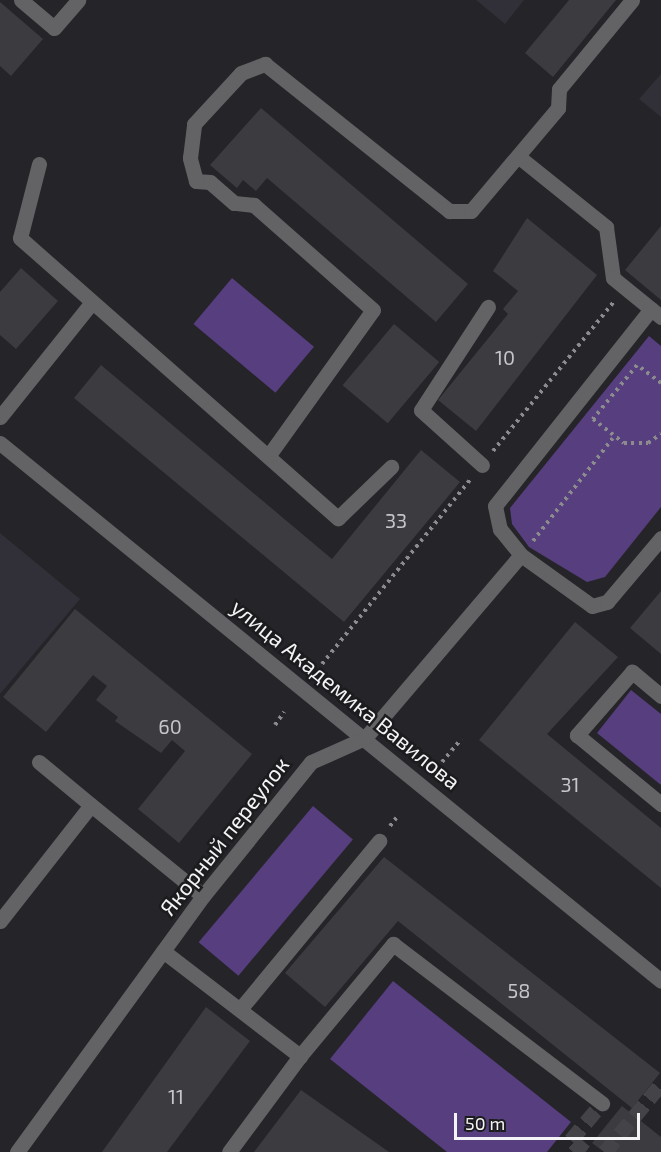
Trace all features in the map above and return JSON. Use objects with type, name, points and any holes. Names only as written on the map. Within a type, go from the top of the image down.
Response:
[{"type":"street","points":[[21,0],[54,28],[78,0]]},
{"type":"street","points":[[269,455],[372,310],[255,205],[234,203],[210,182],[196,181],[190,158],[194,124],[241,73],[265,64],[449,211],[471,211],[519,157],[558,108],[559,89],[632,0]]},
{"type":"street","points":[[519,157],[606,227],[613,278],[656,313],[495,506],[500,529],[521,555],[592,606],[607,602],[661,538]]},
{"type":"street","points":[[39,164],[20,238],[338,518],[390,467]]},
{"type":"street","points":[[0,417],[92,302]]},
{"type":"street","points":[[482,465],[421,410],[488,307]]},
{"type":"street","name":"улица Академика Вавилова","points":[[0,443],[661,981]]},
{"type":"street","name":"Якорный переулок","points":[[17,1152],[203,896],[311,762],[365,738],[521,555]]},
{"type":"street","points":[[661,696],[632,672],[577,735],[661,804]]},
{"type":"street","points":[[39,762],[203,896]]},
{"type":"street","points":[[0,921],[91,805]]},
{"type":"street","points":[[241,1008],[379,841]]},
{"type":"street","points":[[229,1152],[300,1056],[393,944],[602,1103]]},
{"type":"street","points":[[163,951],[241,1008],[300,1056]]},
{"type":"path","points":[[661,383],[637,365],[593,419],[613,438],[637,445],[661,434]]},
{"type":"path","points":[[521,555],[613,438]]},
{"type":"path","points":[[322,664],[340,640]]},
{"type":"path","points":[[274,725],[284,712]]},
{"type":"path","points":[[442,762],[461,739]]},
{"type":"shaded area","points":[[476,0],[524,0],[505,24]]},
{"type":"shaded area","points":[[661,74],[661,117],[639,99]]},
{"type":"shaded area","points":[[232,278],[314,347],[275,393],[193,324]]},
{"type":"shaded area","points":[[649,336],[661,346],[661,507],[605,577],[587,582],[529,547],[512,524],[510,508]]},
{"type":"shaded area","points":[[0,533],[80,599],[0,694]]},
{"type":"shaded area","points":[[631,690],[661,714],[661,785],[597,733]]},
{"type":"shaded area","points":[[313,806],[353,839],[238,976],[199,942]]},
{"type":"shaded area","points":[[393,981],[571,1122],[547,1152],[447,1152],[330,1059]]},
{"type":"building","points":[[569,0],[616,0],[553,77],[525,53]]},
{"type":"building","points":[[0,2],[43,39],[11,76],[0,66]]},
{"type":"building","points":[[261,108],[468,284],[436,322],[267,178],[256,191],[243,180],[237,188],[210,165]]},
{"type":"building","points":[[527,218],[597,275],[476,431],[438,400],[508,314],[503,309],[518,291],[493,271]]},
{"type":"building","points":[[661,226],[661,300],[625,270]]},
{"type":"building","points":[[21,268],[58,301],[16,349],[0,335],[0,292]]},
{"type":"building","points":[[394,324],[439,362],[388,423],[343,385]]},
{"type":"building","points":[[101,365],[332,559],[421,450],[460,482],[344,622],[74,398]]},
{"type":"building","points":[[661,591],[661,654],[630,628]]},
{"type":"building","points":[[75,609],[252,754],[179,843],[138,809],[185,751],[172,740],[161,753],[115,721],[118,717],[96,700],[107,686],[93,675],[46,732],[3,697]]},
{"type":"building","points":[[575,622],[618,657],[547,734],[661,828],[661,888],[479,740]]},
{"type":"building","points":[[384,857],[660,1073],[632,1108],[398,921],[325,1007],[285,973]]},
{"type":"building","points":[[206,1007],[250,1041],[167,1152],[102,1152]]},
{"type":"building","points":[[301,1090],[389,1152],[254,1152]]},
{"type":"building","points":[[622,1106],[661,1137],[661,1152],[604,1152],[592,1143]]},
{"type":"tunnel","points":[[605,1152],[661,1084]]},
{"type":"tunnel","points":[[585,1152],[571,1140],[602,1103]]}]
